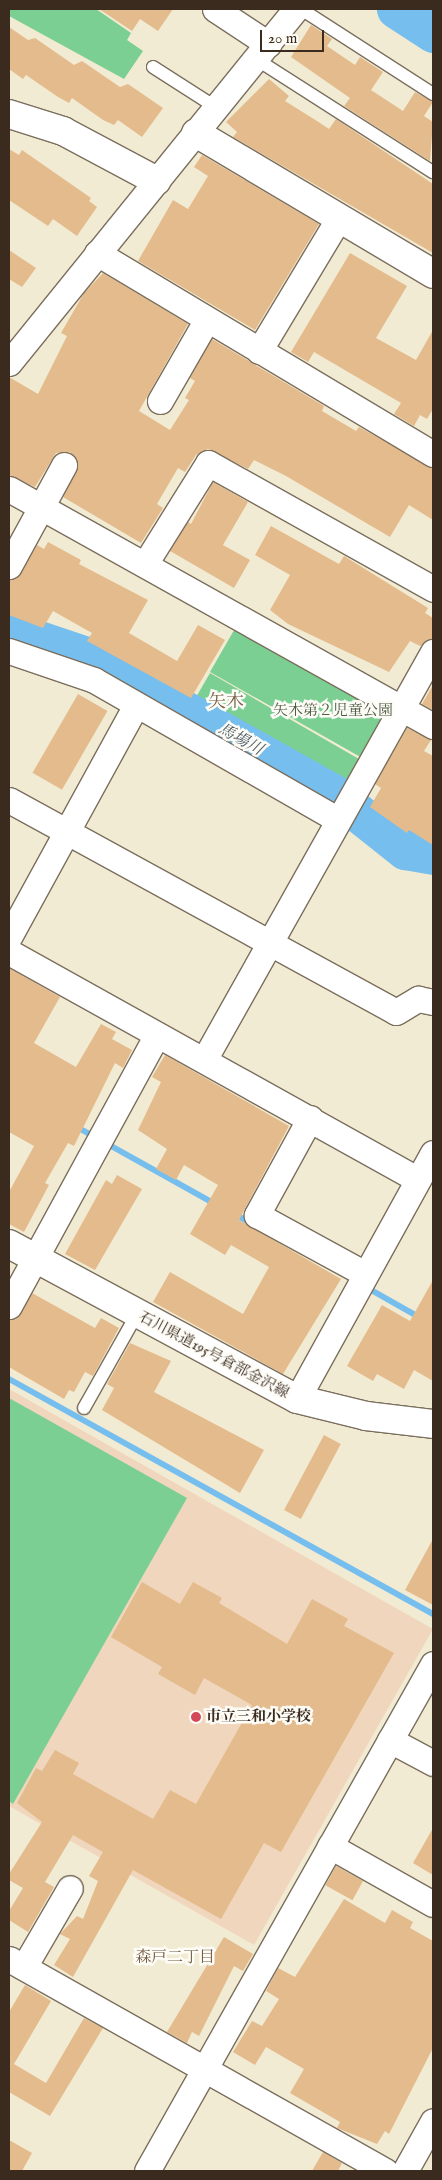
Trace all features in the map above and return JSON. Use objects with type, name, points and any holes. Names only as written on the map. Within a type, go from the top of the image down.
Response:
[{"type":"main road","points":[[9,114],[63,131],[157,181]]},
{"type":"main road","points":[[196,133],[433,274]]},
{"type":"main road","name":"石川県道195号倉部金沢線","points":[[9,1244],[297,1399],[366,1416],[433,1424]]},
{"type":"street","points":[[215,9],[262,51]]},
{"type":"street","points":[[9,363],[296,9]]},
{"type":"street","points":[[259,351],[339,218]]},
{"type":"street","points":[[97,253],[206,321],[433,454]]},
{"type":"street","points":[[160,401],[206,321]]},
{"type":"street","points":[[145,564],[208,463],[433,589]]},
{"type":"street","points":[[9,566],[64,466]]},
{"type":"street","points":[[9,489],[433,726]]},
{"type":"street","points":[[9,651],[94,680],[135,707],[340,817]]},
{"type":"street","points":[[204,1060],[433,652]]},
{"type":"street","points":[[9,937],[64,831],[135,707]]},
{"type":"street","points":[[9,800],[396,1012],[418,999],[433,1002]]},
{"type":"street","points":[[9,952],[310,1118],[426,1170],[297,1399]]},
{"type":"street","points":[[9,1306],[157,1034]]},
{"type":"street","points":[[310,1118],[257,1215],[362,1281]]},
{"type":"street","points":[[147,2171],[206,2070],[433,1664]]},
{"type":"street","points":[[390,1740],[433,1763]]},
{"type":"street","points":[[330,1846],[433,1904]]},
{"type":"street","points":[[70,1888],[13,1963],[385,2171]]},
{"type":"street","points":[[405,2171],[433,2121]]},
{"type":"lane","points":[[302,9],[433,94]]},
{"type":"lane","points":[[262,51],[433,172]]},
{"type":"lane","points":[[153,67],[217,108]]},
{"type":"lane","points":[[84,1408],[136,1314]]},
{"type":"shaded area","name":"市立三和小学校","points":[[9,1389],[433,1629],[254,1945],[9,1806]]},
{"type":"green space","points":[[9,9],[96,9],[131,33],[127,40],[143,51],[124,79],[9,16]]},
{"type":"green space","name":"矢木第２児童公園","points":[[237,625],[382,708],[386,720],[364,759],[210,672]]},
{"type":"green space","points":[[210,673],[362,761],[345,790],[193,702]]},
{"type":"green space","points":[[9,1398],[187,1498],[13,1804],[9,1801]]},
{"type":"building","points":[[99,9],[173,9],[158,31],[140,19],[132,31]]},
{"type":"building","points":[[311,25],[332,39],[327,46],[355,65],[360,57],[383,72],[371,90],[403,111],[415,92],[433,102],[424,116],[433,122],[430,161],[344,106],[350,98],[291,57]]},
{"type":"building","points":[[9,27],[28,40],[35,38],[74,65],[82,61],[120,87],[128,84],[163,108],[142,137],[118,120],[114,125],[103,120],[72,98],[69,103],[26,75],[23,79],[9,69]]},
{"type":"building","points":[[269,79],[289,96],[285,101],[329,129],[336,119],[433,184],[433,253],[233,137],[237,132],[226,122]]},
{"type":"building","points":[[9,149],[19,155],[22,150],[91,198],[89,201],[97,207],[77,236],[53,219],[48,226],[9,200]]},
{"type":"building","points":[[202,155],[319,224],[255,330],[138,261],[173,200],[188,209],[208,176],[194,167]]},
{"type":"building","points":[[9,250],[36,268],[22,287],[9,279]]},
{"type":"building","points":[[350,253],[407,286],[376,338],[416,360],[433,330],[433,409],[427,419],[420,415],[414,426],[394,414],[401,403],[314,352],[308,362],[291,352]]},
{"type":"building","points":[[103,273],[188,324],[139,411],[170,430],[189,400],[185,398],[195,381],[190,378],[212,339],[324,406],[322,411],[356,431],[359,427],[433,468],[433,520],[409,505],[390,537],[286,476],[254,460],[248,469],[208,449],[196,455],[185,472],[178,468],[157,504],[163,508],[141,543],[63,497],[78,465],[70,452],[56,453],[35,487],[9,475],[9,377],[38,394],[67,336],[61,333],[84,293]]},
{"type":"building","points":[[213,482],[248,502],[223,545],[250,560],[234,588],[170,551],[188,522],[191,524]]},
{"type":"building","points":[[271,526],[339,564],[344,556],[428,608],[425,613],[433,618],[433,638],[420,646],[410,641],[389,672],[288,624],[270,610],[290,575],[255,555]]},
{"type":"building","points":[[48,542],[81,560],[79,564],[148,600],[129,633],[177,661],[198,625],[225,640],[191,698],[87,641],[92,633],[53,611],[43,628],[9,615],[9,580],[21,573],[37,545],[44,549]]},
{"type":"building","points":[[433,685],[433,710],[422,704]]},
{"type":"building","points":[[78,694],[107,711],[62,790],[32,773]]},
{"type":"building","points":[[407,728],[431,740],[424,751],[433,756],[433,845],[409,830],[407,833],[370,807],[381,788],[375,784]]},
{"type":"building","points":[[9,968],[60,997],[34,1043],[76,1067],[101,1024],[116,1032],[112,1039],[132,1050],[123,1068],[115,1063],[74,1146],[68,1143],[45,1183],[49,1185],[24,1232],[9,1224],[9,1192],[34,1146],[9,1132]]},
{"type":"building","points":[[165,1055],[289,1126],[239,1220],[341,1279],[283,1374],[153,1302],[170,1272],[243,1314],[269,1267],[231,1245],[225,1255],[190,1234],[218,1185],[184,1165],[176,1180],[156,1169],[167,1149],[138,1130],[161,1082],[152,1077]]},
{"type":"building","points":[[117,1175],[142,1189],[95,1270],[65,1254],[106,1180],[112,1184]]},
{"type":"building","points":[[433,1280],[433,1381],[414,1370],[404,1389],[377,1374],[373,1381],[347,1366],[382,1305],[410,1321]]},
{"type":"building","points":[[32,1293],[95,1328],[101,1318],[119,1328],[93,1376],[85,1372],[74,1392],[69,1390],[64,1399],[9,1367],[9,1320],[21,1313]]},
{"type":"building","points":[[130,1343],[171,1361],[154,1392],[264,1450],[240,1493],[102,1410],[114,1388],[107,1384]]},
{"type":"building","points":[[324,1435],[341,1444],[301,1519],[284,1510]]},
{"type":"building","points":[[433,1539],[433,1605],[405,1590]]},
{"type":"building","points":[[142,1582],[180,1604],[193,1582],[222,1598],[219,1603],[287,1644],[312,1599],[348,1619],[344,1626],[394,1653],[281,1852],[264,1843],[221,1919],[133,1870],[73,1977],[54,1965],[70,1939],[60,1934],[77,1916],[83,1919],[98,1881],[89,1876],[103,1852],[73,1835],[45,1882],[54,1887],[28,1932],[9,1920],[9,1911],[23,1888],[9,1880],[9,1874],[42,1822],[17,1803],[36,1768],[42,1771],[55,1750],[79,1763],[73,1774],[153,1819],[170,1790],[196,1804],[252,1705],[204,1678],[195,1695],[158,1674],[162,1667],[111,1637]]},
{"type":"building","points":[[433,1828],[433,1875],[413,1863]]},
{"type":"building","points":[[336,1866],[363,1881],[352,1900],[325,1885]]},
{"type":"building","points":[[344,1899],[385,1923],[392,1910],[413,1922],[410,1928],[433,1941],[433,2048],[389,2134],[385,2131],[377,2144],[337,2128],[340,2122],[290,2093],[304,2069],[266,2047],[255,2065],[233,2052],[252,2021],[262,2026],[279,1999],[266,1991],[278,1968],[295,1977]]},
{"type":"building","points":[[224,1937],[253,1954],[243,1971],[234,1966],[199,2036],[192,2032],[187,2043],[167,2032]]},
{"type":"building","points":[[25,1985],[51,2001],[14,2064],[46,2083],[84,2018],[103,2028],[50,2116],[9,2092],[9,2012]]},
{"type":"building","points":[[9,2140],[32,2153],[22,2171],[9,2171]]},
{"type":"building","points":[[323,2152],[342,2163],[338,2171],[312,2171]]},
{"type":"waterway","points":[[396,9],[433,33]]},
{"type":"waterway","name":"馬場川","points":[[9,630],[92,658],[333,793],[405,850],[433,855]]},
{"type":"waterway","points":[[75,1126],[95,1137]]},
{"type":"waterway","points":[[104,1142],[215,1204]]},
{"type":"waterway","points":[[233,1213],[252,1224]]},
{"type":"waterway","points":[[364,1286],[433,1325]]},
{"type":"waterway","points":[[9,1379],[433,1614]]},
{"type":"place","name":"市立三和小学校","points":[[196,1717]]},
{"type":"district","name":"矢木","points":[[226,703]]},
{"type":"district","name":"森戸二丁目","points":[[175,1958]]}]
